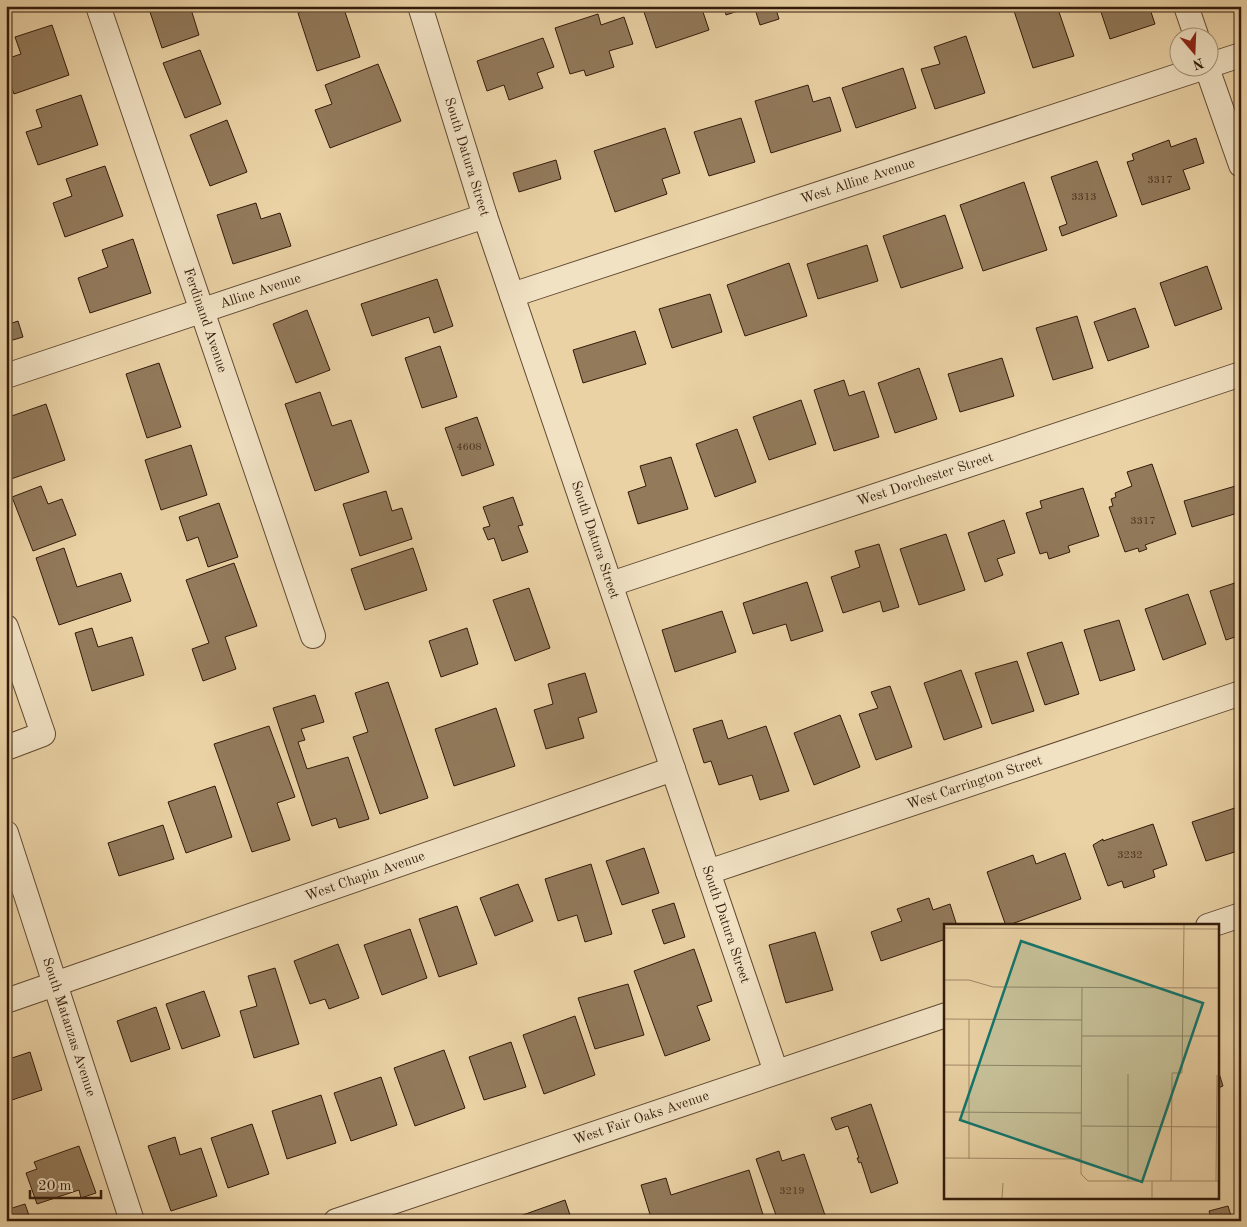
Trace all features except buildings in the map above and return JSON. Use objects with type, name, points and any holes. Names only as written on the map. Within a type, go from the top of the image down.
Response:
[{"type":"street","name":"Ferdinand Avenue","points":[[98,6],[313,636]]},
{"type":"street","points":[[1186,6],[1194,28]]},
{"type":"street","name":"South Datura Street","points":[[426,8],[485,216],[776,1072]]},
{"type":"street","points":[[1220,62],[1241,55]]},
{"type":"street","name":"West Alline Avenue","points":[[512,295],[1172,78]]},
{"type":"street","points":[[1212,78],[1241,165]]},
{"type":"street","name":"Alline Avenue","points":[[6,376],[485,216]]},
{"type":"street","name":"West Dorchester Street","points":[[611,584],[1241,374]]},
{"type":"street","points":[[6,627],[43,734],[6,748]]},
{"type":"street","name":"West Carrington Street","points":[[708,872],[1241,693]]},
{"type":"street","name":"West Chapin Avenue","points":[[6,1001],[673,769]]},
{"type":"street","name":"South Matanzas Avenue","points":[[6,833],[132,1221]]},
{"type":"street","points":[[1214,924],[1241,915]]},
{"type":"street","name":"West Fair Oaks Avenue","points":[[336,1221],[944,1016]]}]
